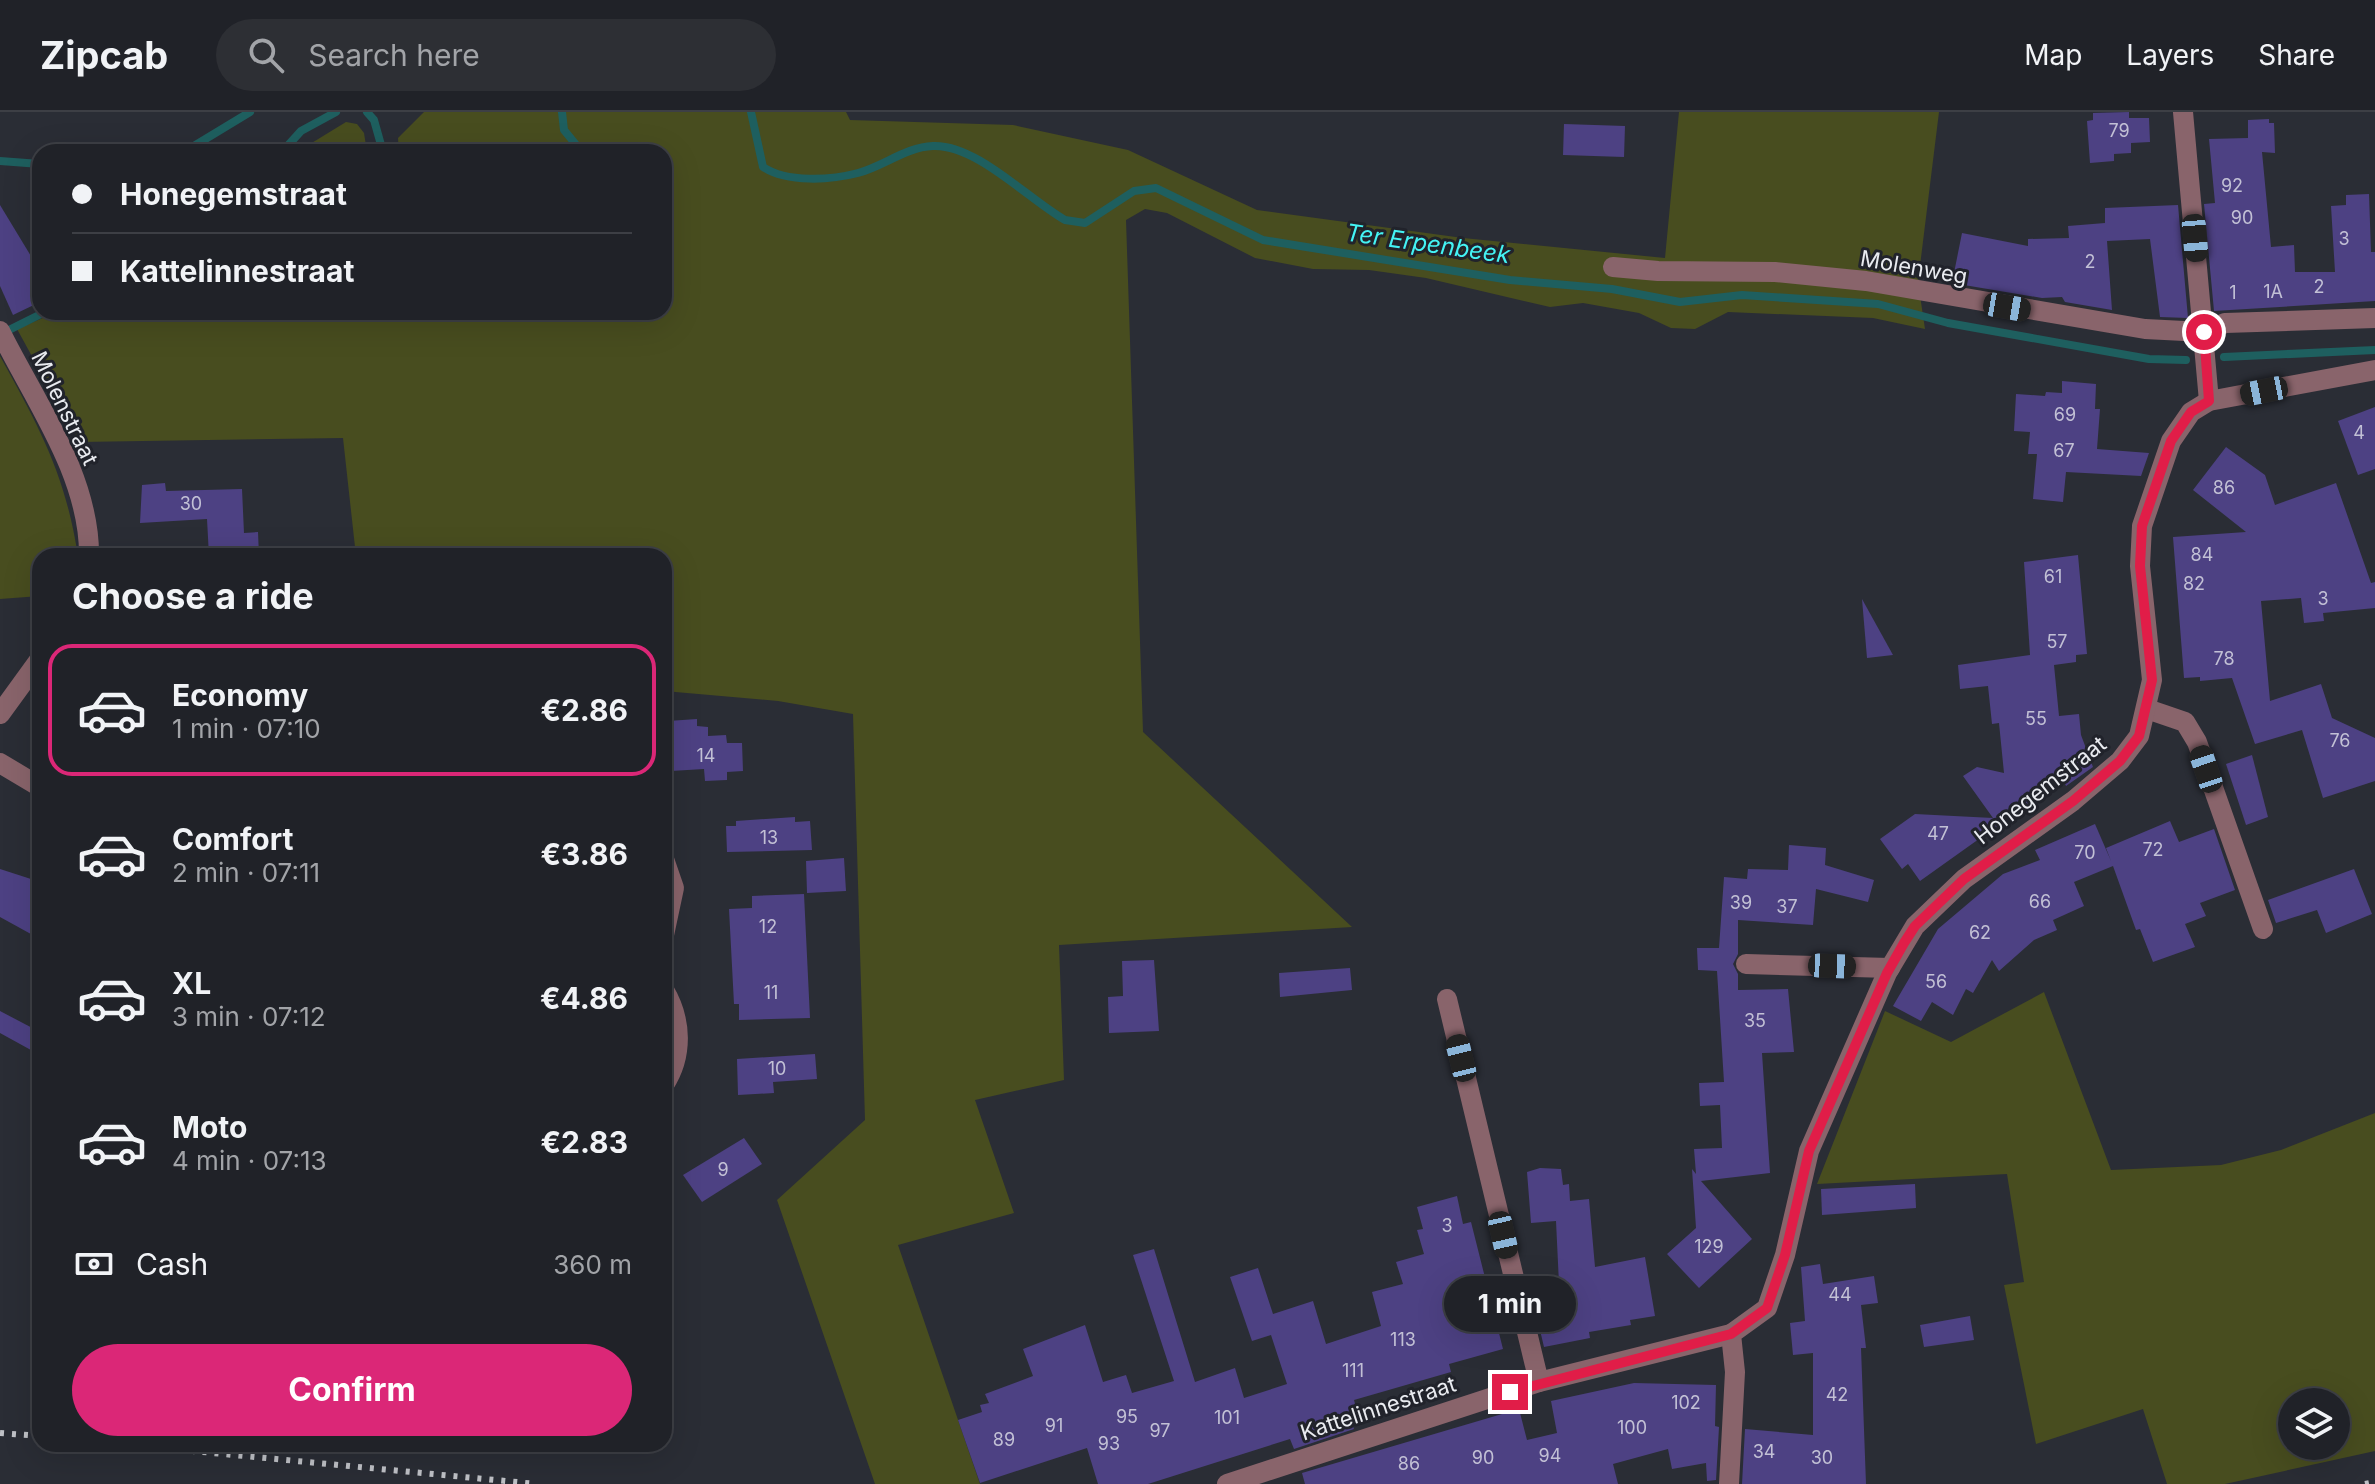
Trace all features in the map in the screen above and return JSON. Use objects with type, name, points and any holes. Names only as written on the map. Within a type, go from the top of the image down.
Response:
[{"type":"street","points":[[2183,112],[2209,401],[2375,370]]},
{"type":"street","name":"Molenweg","points":[[1613,267],[1658,271],[1775,272],[1866,281],[2064,318],[2204,332],[2225,323],[2375,318]]},
{"type":"street","name":"Molenstraat","points":[[3,338],[64,454],[81,499],[88,548]]},
{"type":"street","name":"Honegemstraat","points":[[1731,1334],[1767,1308],[1785,1255],[1809,1151],[1890,968],[1915,926],[1964,879],[2073,801],[2120,761],[2139,736],[2152,680],[2140,566],[2142,526],[2171,441],[2191,412],[2209,401]]},
{"type":"street","points":[[0,714],[32,670]]},
{"type":"street","points":[[2147,709],[2185,722],[2197,742],[2263,929]]},
{"type":"street","points":[[0,763],[32,782]]},
{"type":"street","points":[[1746,964],[1890,968]]},
{"type":"street","points":[[1447,999],[1539,1382]]},
{"type":"street","points":[[672,1003],[679,1034],[672,1072]]},
{"type":"street","points":[[1729,1484],[1735,1372],[1731,1334]]},
{"type":"street","name":"Kattelinnestraat","points":[[1227,1484],[1539,1382],[1731,1334]]},
{"type":"green space","points":[[424,112],[846,112],[850,120],[1013,125],[1128,150],[1257,210],[1463,238],[1665,258],[1679,112],[1939,112],[1918,282],[1925,329],[1873,318],[1728,312],[1695,329],[1671,328],[1639,313],[1583,303],[1550,307],[1426,278],[1369,270],[1313,269],[1255,258],[1167,213],[1145,209],[1126,220],[1143,732],[1352,927],[1059,945],[1064,1080],[975,1100],[1014,1213],[898,1245],[980,1484],[875,1484],[777,1200],[865,1120],[853,714],[778,701],[672,692],[672,548],[355,548],[343,438],[79,442],[17,329],[38,320],[672,320],[672,144],[398,144],[398,138]]},
{"type":"green space","points":[[346,122],[357,124],[364,133],[366,144],[310,144]]},
{"type":"green space","points":[[0,356],[49,452],[66,500],[77,548],[32,548],[32,597],[0,599]]},
{"type":"green space","points":[[2044,992],[2111,1170],[2221,1165],[2281,1150],[2375,1113],[2375,1451],[2350,1456],[2350,1388],[2278,1388],[2278,1460],[2334,1460],[2225,1484],[2167,1484],[2143,1409],[2036,1444],[2004,1285],[2024,1282],[2007,1174],[1817,1184],[1885,1011],[1951,1042]]},
{"type":"building","points":[[2129,112],[2129,118],[2149,118],[2150,142],[2131,143],[2131,153],[2114,154],[2114,161],[2090,163],[2087,121],[2093,120],[2093,113]]},
{"type":"building","points":[[2269,119],[2269,123],[2274,123],[2275,153],[2262,152],[2271,247],[2294,245],[2295,272],[2335,272],[2331,206],[2346,205],[2346,195],[2369,194],[2371,252],[2375,252],[2375,301],[2214,311],[2204,204],[2215,203],[2209,139],[2248,138],[2248,120]]},
{"type":"building","points":[[1564,124],[1625,126],[1624,157],[1563,155]]},
{"type":"building","points":[[0,205],[32,258],[32,306],[13,315],[0,286]]},
{"type":"building","points":[[2178,205],[2188,318],[2160,317],[2150,239],[2107,241],[2112,310],[2065,302],[2062,297],[2042,298],[1952,283],[1962,233],[2028,246],[2028,239],[2069,238],[2068,226],[2105,223],[2105,208]]},
{"type":"building","points":[[2062,381],[2096,384],[2095,409],[2100,409],[2097,449],[2149,453],[2141,476],[2066,472],[2063,502],[2033,499],[2037,454],[2028,454],[2030,432],[2014,431],[2016,394],[2045,396],[2046,392],[2062,393]]},
{"type":"building","points":[[2375,407],[2375,469],[2358,475],[2338,421]]},
{"type":"building","points":[[2226,447],[2265,475],[2275,505],[2336,483],[2371,583],[2375,582],[2375,608],[2323,613],[2324,621],[2304,623],[2301,598],[2261,601],[2270,701],[2321,684],[2332,718],[2375,738],[2375,781],[2323,798],[2302,730],[2255,744],[2232,678],[2200,681],[2200,677],[2184,678],[2173,537],[2246,532],[2193,490]]},
{"type":"building","points":[[165,483],[166,491],[242,489],[244,533],[258,532],[259,548],[209,548],[207,519],[140,523],[142,485]]},
{"type":"building","points":[[2078,555],[2087,654],[2076,655],[2076,662],[2054,665],[2059,716],[2079,714],[2081,735],[2093,767],[2066,786],[2063,779],[1920,881],[1908,864],[1902,869],[1880,839],[1915,814],[1993,818],[1963,776],[1977,767],[2004,773],[1999,723],[1992,724],[1988,686],[1960,689],[1958,665],[2030,655],[2024,562]]},
{"type":"building","points":[[1862,599],[1893,655],[1867,658]]},
{"type":"building","points":[[697,719],[697,726],[708,727],[708,736],[726,735],[727,743],[742,743],[743,771],[727,772],[727,780],[705,781],[704,769],[672,771],[672,721]]},
{"type":"building","points":[[2252,755],[2268,817],[2246,825],[2226,764]]},
{"type":"building","points":[[795,817],[795,822],[810,821],[812,850],[727,852],[726,826],[736,826],[736,821]]},
{"type":"building","points":[[2170,821],[2179,842],[2214,829],[2235,890],[2200,903],[2206,916],[2185,924],[2195,947],[2153,962],[2140,929],[2136,930],[2113,866],[2074,882],[2084,906],[2053,920],[2057,930],[2034,940],[1999,971],[1992,960],[1973,993],[1966,989],[1953,1015],[1932,1002],[1921,1021],[1893,1006],[1938,929],[2003,874],[2040,860],[2035,850],[2095,824],[2111,861],[2106,848]]},
{"type":"building","points":[[1789,845],[1826,848],[1825,865],[1874,880],[1868,902],[1816,889],[1813,925],[1738,920],[1738,954],[1733,964],[1738,974],[1738,990],[1788,989],[1794,1052],[1762,1053],[1770,1173],[1701,1181],[1752,1239],[1699,1288],[1667,1254],[1696,1228],[1692,1169],[1696,1174],[1694,1149],[1722,1148],[1720,1105],[1700,1106],[1699,1083],[1724,1082],[1717,971],[1698,970],[1697,948],[1719,948],[1724,877],[1747,879],[1748,869],[1788,870]]},
{"type":"building","points":[[844,858],[846,891],[807,893],[806,861]]},
{"type":"building","points":[[0,869],[32,880],[32,935],[0,917]]},
{"type":"building","points":[[2354,869],[2372,914],[2326,933],[2317,910],[2276,923],[2268,900]]},
{"type":"building","points":[[804,894],[810,1018],[739,1020],[739,1004],[734,1004],[729,909],[752,908],[752,896]]},
{"type":"building","points":[[1154,960],[1159,1031],[1109,1033],[1108,997],[1123,996],[1122,961]]},
{"type":"building","points":[[1350,968],[1352,990],[1280,997],[1279,973]]},
{"type":"building","points":[[0,1011],[32,1028],[32,1051],[0,1033]]},
{"type":"building","points":[[815,1054],[817,1079],[773,1082],[774,1093],[738,1095],[737,1059]]},
{"type":"building","points":[[744,1138],[762,1164],[702,1202],[683,1175]]},
{"type":"building","points":[[1540,1168],[1561,1169],[1563,1185],[1569,1184],[1570,1201],[1589,1199],[1595,1267],[1645,1257],[1655,1316],[1630,1320],[1631,1325],[1589,1332],[1590,1338],[1544,1347],[1535,1309],[1560,1305],[1556,1221],[1531,1223],[1527,1172]]},
{"type":"building","points":[[1915,1184],[1916,1208],[1822,1215],[1821,1189]]},
{"type":"building","points":[[1457,1196],[1463,1224],[1471,1222],[1503,1349],[1449,1364],[1451,1372],[1354,1400],[1357,1411],[1348,1414],[1354,1429],[1294,1449],[1290,1439],[1148,1484],[1098,1484],[1087,1448],[980,1483],[958,1420],[982,1412],[980,1405],[989,1403],[985,1394],[1033,1376],[1023,1349],[1085,1325],[1103,1382],[1126,1375],[1132,1393],[1174,1381],[1133,1255],[1154,1249],[1195,1382],[1235,1368],[1244,1398],[1287,1384],[1271,1335],[1252,1341],[1230,1277],[1258,1268],[1273,1314],[1313,1301],[1326,1344],[1381,1326],[1372,1292],[1403,1284],[1396,1262],[1424,1254],[1417,1230],[1423,1229],[1417,1207]]},
{"type":"building","points":[[1820,1264],[1823,1284],[1874,1276],[1878,1303],[1861,1305],[1866,1348],[1861,1348],[1866,1484],[1742,1484],[1745,1429],[1813,1435],[1813,1353],[1793,1355],[1790,1323],[1805,1321],[1801,1267]]},
{"type":"building","points":[[1970,1316],[1974,1340],[1924,1347],[1920,1325]]},
{"type":"building","points":[[1634,1383],[1716,1385],[1715,1426],[1719,1427],[1716,1480],[1707,1481],[1706,1463],[1672,1469],[1668,1449],[1613,1464],[1618,1484],[1305,1484],[1302,1473],[1519,1409],[1527,1440],[1557,1433],[1551,1401]]},
{"type":"waterway","points":[[197,144],[250,112]]},
{"type":"waterway","name":"Ter Erpenbeek","points":[[289,144],[301,131],[336,112]]},
{"type":"waterway","name":"Ter Erpenbeek","points":[[367,112],[374,120],[381,144]]},
{"type":"waterway","name":"Ter Erpenbeek","points":[[562,112],[564,130],[575,144]]},
{"type":"waterway","name":"Ter Erpenbeek","points":[[751,112],[763,167],[784,176],[809,179],[847,175],[868,170],[923,147],[950,148],[984,163],[1065,220],[1085,223],[1134,191],[1156,188],[1263,240],[1510,280],[1612,289],[1680,302],[1742,295],[1878,304],[1948,323],[2149,359],[2186,360]]},
{"type":"waterway","points":[[0,161],[32,163]]},
{"type":"waterway","name":"Ter Erpenbeek","points":[[1,334],[32,318]]},
{"type":"waterway","name":"Ter Erpenbeek","points":[[2224,357],[2375,350]]},
{"type":"railway","points":[[0,1433],[32,1435]]},
{"type":"railway","points":[[203,1452],[537,1484]]},
{"type":"railway","points":[[2365,1484],[2375,1482]]},
{"type":"route","points":[[1510,1392],[1731,1334],[1767,1308],[1785,1255],[1809,1151],[1887,973],[1915,926],[1964,879],[2073,801],[2120,761],[2139,736],[2152,680],[2140,566],[2142,526],[2152,489],[2171,441],[2191,412],[2209,401],[2204,332]]}]
